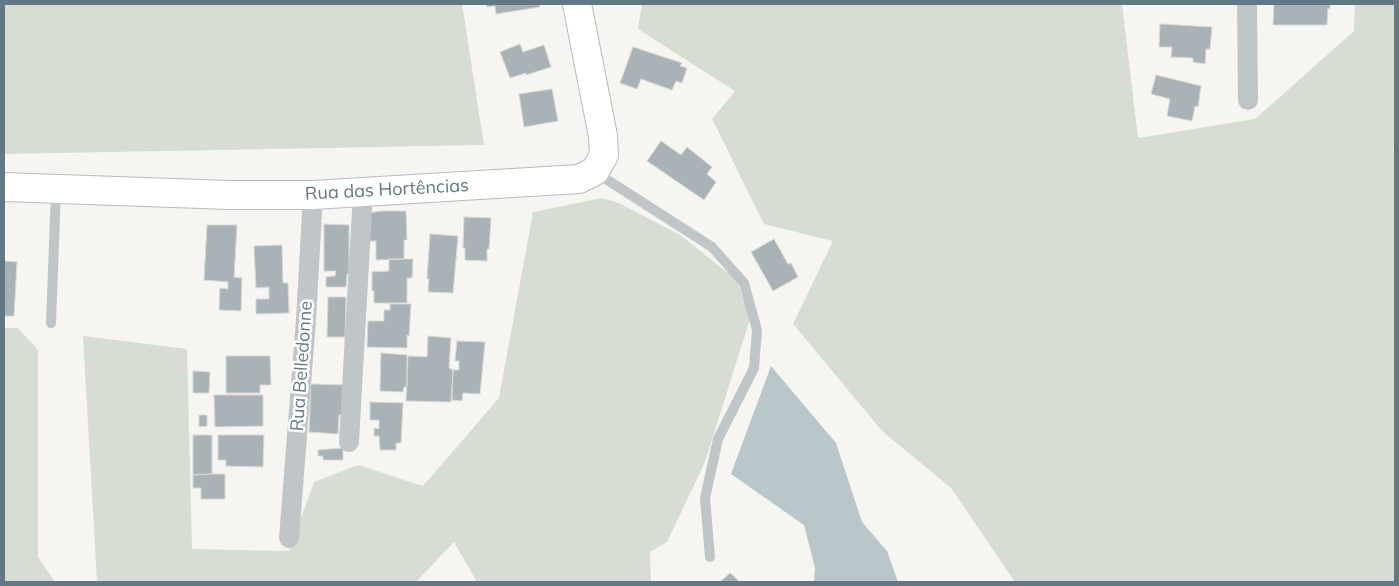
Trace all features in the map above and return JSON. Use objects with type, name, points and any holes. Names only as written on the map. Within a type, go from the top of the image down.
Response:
[{"type":"street","points":[[576,4],[603,136],[604,155],[594,171]]},
{"type":"street","points":[[1247,4],[1248,100]]},
{"type":"street","name":"Rua das Hortências","points":[[4,187],[229,195],[313,195],[561,181],[580,179],[594,171]]},
{"type":"street","points":[[350,442],[363,192]]},
{"type":"street","name":"Rua Belledonne","points":[[289,538],[306,320],[313,195]]},
{"type":"lane","points":[[594,171],[712,247],[744,283],[756,330],[754,368],[718,439],[705,498],[710,556]]},
{"type":"lane","points":[[51,323],[56,189]]},
{"type":"shaded area","points":[[4,4],[462,4],[484,145],[4,154]]},
{"type":"shaded area","points":[[642,4],[1122,4],[1138,138],[1255,119],[1354,31],[1355,4],[1395,4],[1395,139],[1393,151],[1395,152],[1395,582],[1015,582],[951,488],[882,431],[793,324],[833,241],[764,224],[712,119],[735,91],[638,29]]},
{"type":"shaded area","points":[[602,198],[619,203],[680,235],[737,280],[750,319],[705,462],[667,542],[650,552],[651,582],[477,582],[454,542],[416,582],[97,582],[83,336],[187,349],[192,549],[289,551],[314,482],[358,465],[423,486],[499,398],[533,212]]},
{"type":"shaded area","points":[[4,328],[18,328],[38,350],[38,557],[55,582],[4,582]]},
{"type":"shaded area","points":[[771,366],[836,443],[862,522],[887,551],[898,582],[814,582],[815,568],[804,525],[731,474]]},
{"type":"building","points":[[486,4],[539,4],[540,7],[496,14],[495,6],[487,7]]},
{"type":"building","points":[[1274,4],[1330,4],[1327,25],[1273,25]]},
{"type":"building","points":[[1160,24],[1212,27],[1210,49],[1206,49],[1205,64],[1193,62],[1193,58],[1171,57],[1172,47],[1159,47]]},
{"type":"building","points":[[520,44],[523,52],[544,45],[551,67],[510,78],[500,52]]},
{"type":"building","points":[[633,47],[682,63],[680,66],[687,68],[682,83],[676,81],[672,90],[641,79],[637,89],[620,83]]},
{"type":"building","points":[[1156,75],[1201,86],[1198,107],[1195,106],[1192,121],[1167,116],[1170,99],[1151,94]]},
{"type":"building","points":[[552,89],[558,121],[524,127],[519,94]]},
{"type":"building","points":[[661,141],[681,155],[687,147],[712,167],[707,174],[716,182],[704,200],[647,161]]},
{"type":"building","points":[[406,211],[407,240],[404,240],[404,259],[376,260],[376,241],[369,241],[368,213]]},
{"type":"building","points":[[464,217],[491,218],[487,261],[465,260],[465,248],[463,248]]},
{"type":"building","points":[[324,224],[349,225],[349,274],[347,274],[346,287],[326,287],[326,277],[335,276],[336,271],[324,271]]},
{"type":"building","points":[[207,225],[237,225],[234,277],[242,278],[241,311],[219,310],[220,288],[228,289],[228,282],[204,280]]},
{"type":"building","points":[[430,234],[458,236],[453,293],[428,292]]},
{"type":"building","points":[[774,239],[788,264],[791,263],[798,277],[773,291],[751,252]]},
{"type":"building","points":[[282,245],[283,283],[288,283],[289,313],[256,314],[256,299],[269,299],[269,287],[256,288],[254,246]]},
{"type":"building","points":[[389,259],[413,259],[412,278],[407,278],[407,303],[374,303],[372,272],[389,271]]},
{"type":"building","points":[[4,261],[17,262],[14,316],[4,316]]},
{"type":"building","points":[[328,297],[346,297],[345,337],[327,337]]},
{"type":"building","points":[[390,304],[411,304],[407,348],[367,347],[368,321],[384,321],[384,310],[390,310]]},
{"type":"building","points":[[428,336],[451,338],[449,368],[453,370],[451,402],[406,401],[408,356],[427,357]]},
{"type":"building","points":[[457,341],[485,342],[480,394],[463,393],[462,401],[452,400],[453,370],[459,370],[459,361],[455,361]]},
{"type":"building","points":[[381,353],[407,355],[407,387],[404,387],[403,392],[380,391]]},
{"type":"building","points":[[226,356],[270,356],[271,385],[260,385],[260,393],[226,393]]},
{"type":"building","points":[[193,371],[210,372],[209,393],[193,393]]},
{"type":"building","points":[[311,384],[344,385],[343,415],[339,415],[338,434],[309,432]]},
{"type":"building","points":[[214,395],[263,395],[263,426],[215,427]]},
{"type":"building","points":[[370,402],[403,403],[401,443],[396,443],[396,450],[380,450],[379,436],[374,436],[374,428],[379,429],[379,420],[370,420]]},
{"type":"building","points":[[199,415],[207,415],[207,426],[199,427]]},
{"type":"building","points":[[193,435],[212,435],[212,474],[193,475]]},
{"type":"building","points":[[218,435],[264,435],[263,467],[226,466],[226,460],[218,460]]},
{"type":"building","points":[[343,448],[343,460],[323,460],[323,456],[318,456],[318,450]]},
{"type":"building","points":[[225,474],[225,499],[201,499],[201,488],[193,488],[193,475]]},
{"type":"building","points":[[730,573],[740,582],[720,582]]}]
